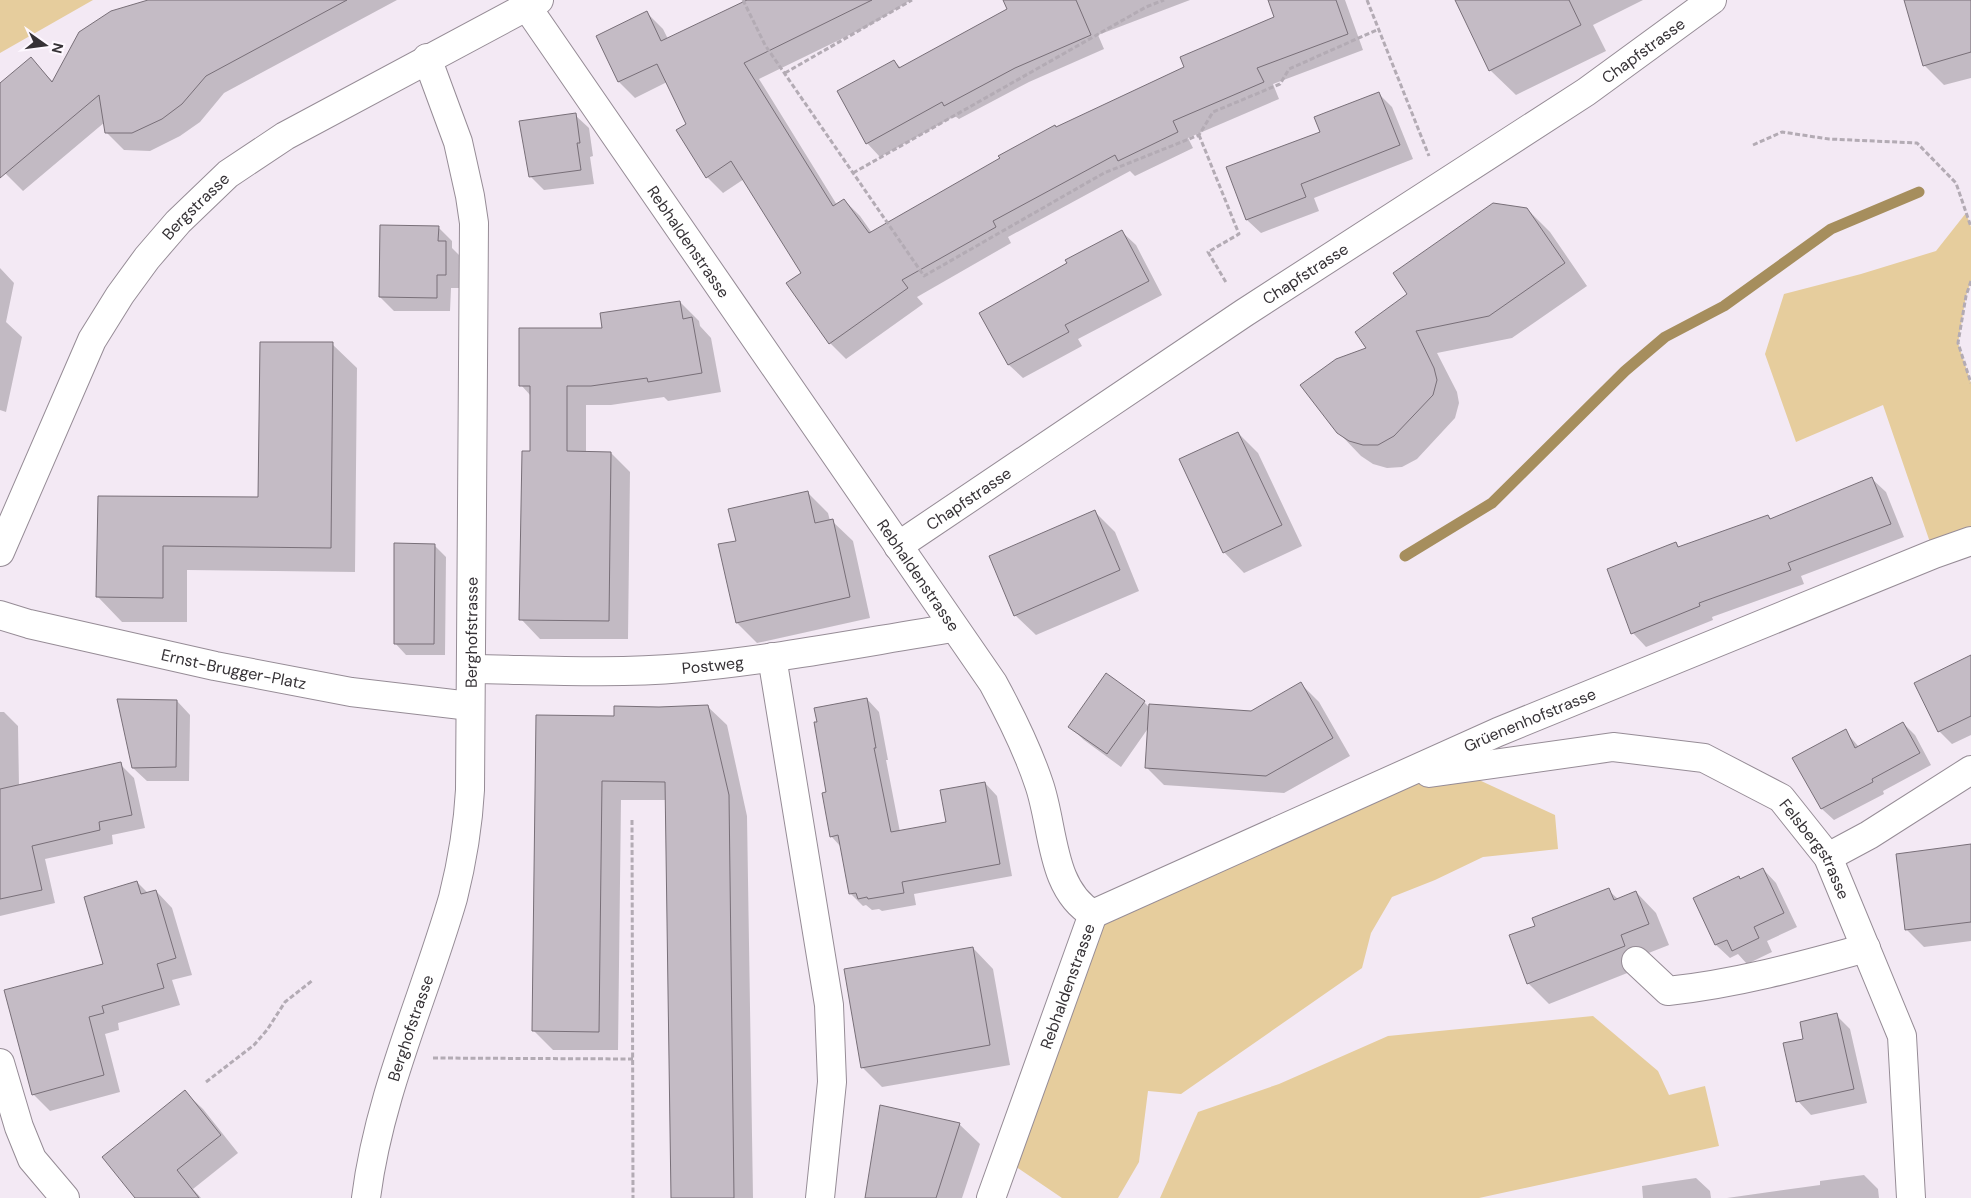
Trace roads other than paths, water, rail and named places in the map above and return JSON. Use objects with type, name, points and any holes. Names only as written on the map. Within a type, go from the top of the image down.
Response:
[{"type":"street","name":"Chapfstrasse","points":[[898,546],[1244,313],[1586,92],[1712,0]]},
{"type":"street","name":"Bergstrasse","points":[[0,552],[92,340],[120,294],[147,258],[178,222],[228,174],[285,136],[427,58],[533,3]]},
{"type":"street","name":"Rebhaldenstrasse","points":[[533,3],[953,628],[993,683],[1022,737],[1040,787],[1064,883],[1078,903],[1093,914],[991,1198]]},
{"type":"street","name":"Berghofstrasse","points":[[366,1198],[378,1138],[401,1058],[444,930],[461,866],[468,828],[474,223],[458,142],[427,58]]},
{"type":"street","name":"Grüenenhofstrasse","points":[[1093,914],[1498,732],[1934,554],[1971,541]]},
{"type":"street","name":"Ernst-Brugger-Platz","points":[[0,615],[29,624],[215,666],[351,692],[470,706]]},
{"type":"street","name":"Postweg","points":[[471,669],[648,670],[706,666],[953,628]]},
{"type":"street","points":[[772,657],[822,953],[830,1019],[832,1082],[820,1198]]},
{"type":"street","name":"Felsbergstrasse","points":[[1396,778],[1613,747],[1704,758],[1781,798],[1828,857],[1902,1036],[1911,1198]]},
{"type":"street","points":[[1828,857],[1869,836],[1971,770]]},
{"type":"street","points":[[1636,961],[1668,991],[1698,988],[1778,972],[1866,948]]},
{"type":"street","points":[[0,1063],[19,1127],[32,1159],[65,1198]]},
{"type":"waterway","points":[[1405,556],[1492,503],[1625,371],[1665,337],[1724,306],[1831,229],[1919,192]]}]
